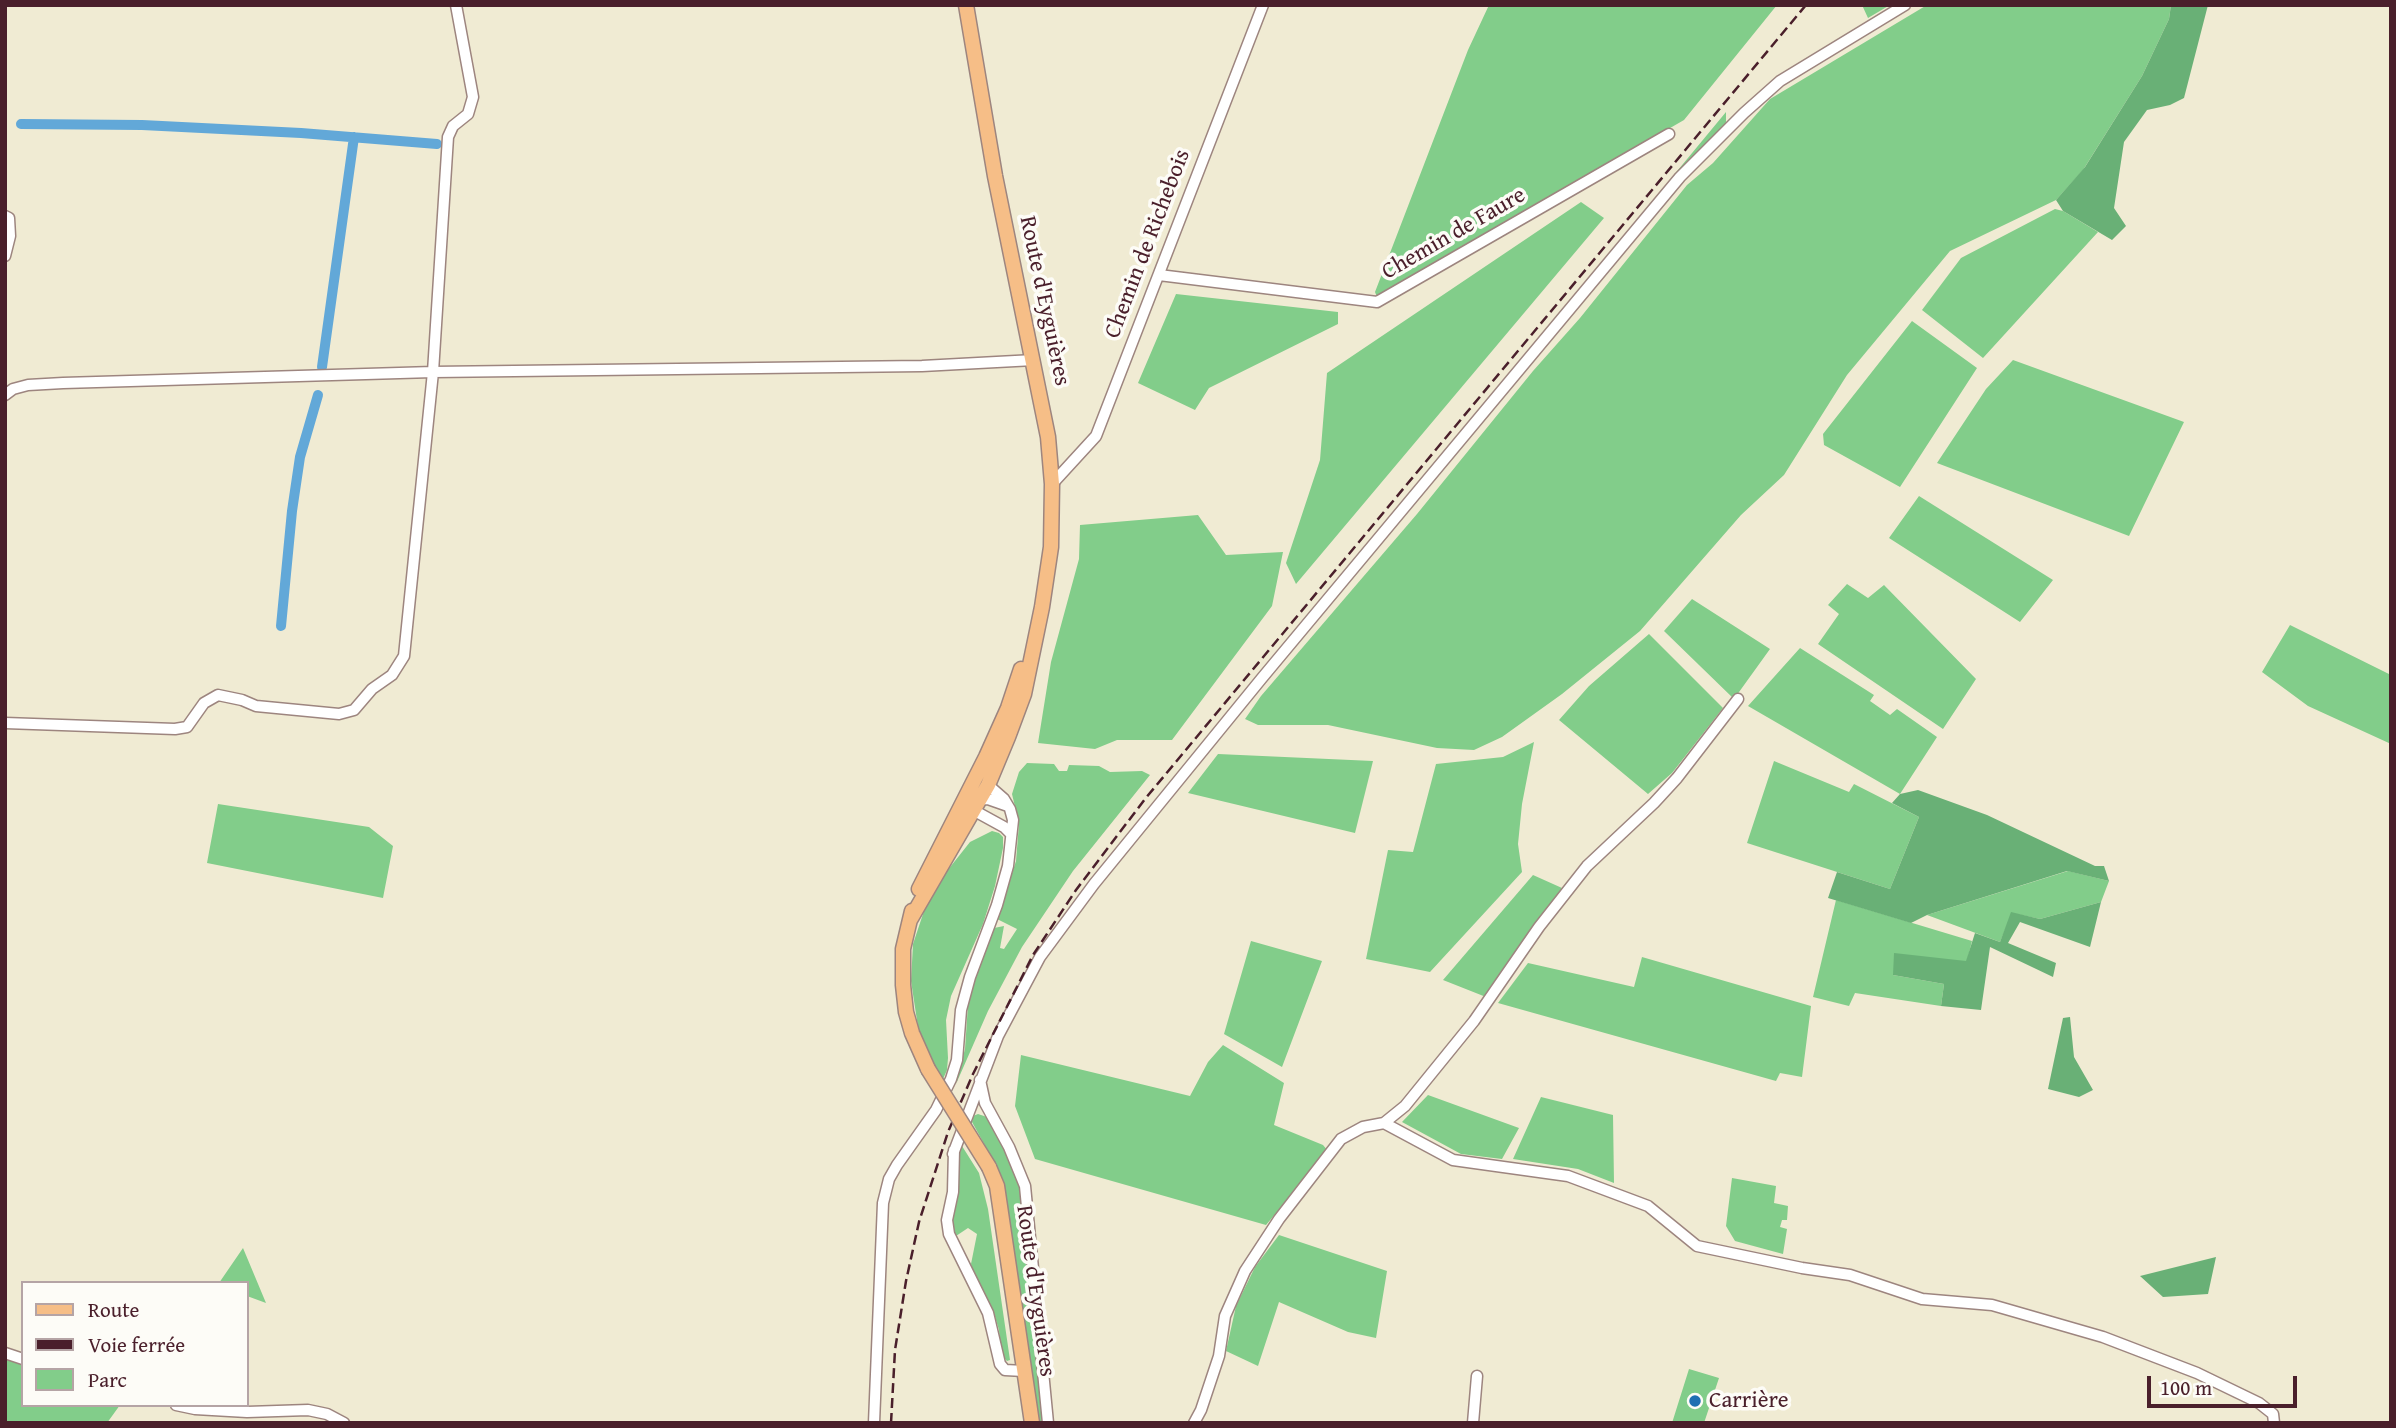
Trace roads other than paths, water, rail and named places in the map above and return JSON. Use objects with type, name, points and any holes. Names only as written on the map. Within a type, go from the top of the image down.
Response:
[{"type":"main road","name":"Route d'Eyguières","points":[[966,5],[995,176],[1048,437],[1052,484],[1051,547],[1024,694],[988,785],[972,804],[918,891],[903,949],[903,985],[912,1033],[928,1069],[989,1167],[997,1186],[1032,1423]]},
{"type":"main road","name":"Route d'Eyguières","points":[[972,804],[986,757],[1008,708],[1042,607]]},
{"type":"street","points":[[5,723],[175,729],[187,727],[204,703],[219,695],[256,706],[339,714],[354,710],[372,689],[392,675],[404,656],[433,372],[449,137],[453,126],[468,114],[473,97],[456,5]]},
{"type":"street","name":"Chemin de Richebois","points":[[1052,484],[1096,436],[1263,5]]},
{"type":"street","points":[[1024,1371],[1005,1370],[1000,1364],[988,1313],[949,1234],[947,1220],[953,1192],[953,1154],[958,1126],[1010,1013],[1040,957],[1066,919],[1262,678],[1666,192],[1767,91],[1808,62],[1905,5]]},
{"type":"street","name":"Chemin de Faure","points":[[1159,275],[1377,302],[1669,134]]},
{"type":"street","points":[[5,216],[9,218],[10,236],[5,257]]},
{"type":"street","points":[[5,395],[13,389],[39,384],[433,372],[922,366],[1034,360]]},
{"type":"street","points":[[1194,1423],[1219,1356],[1224,1316],[1245,1271],[1279,1219],[1341,1139],[1363,1126],[1384,1123],[1405,1106],[1474,1021],[1531,938],[1587,866],[1677,778],[1738,699]]},
{"type":"street","points":[[874,1423],[883,1203],[897,1165],[936,1110],[951,1079],[957,1060],[961,1010],[1008,866],[1013,820],[1009,806],[988,785]]},
{"type":"street","points":[[972,804],[1009,806]]},
{"type":"street","points":[[972,804],[1011,834]]},
{"type":"street","points":[[980,1079],[985,1103],[1010,1147],[1025,1186],[1048,1423]]},
{"type":"street","points":[[1384,1123],[1452,1160],[1568,1176],[1648,1206],[1697,1246],[1802,1269],[1850,1275],[1922,1299],[1992,1305],[2103,1338],[2197,1373],[2259,1403],[2273,1414],[2274,1423]]},
{"type":"street","points":[[1473,1423],[1477,1376]]},
{"type":"street","points":[[186,1407],[247,1412],[308,1410],[327,1414],[344,1423]]},
{"type":"waterway","points":[[21,124],[142,125],[301,133],[437,144]]},
{"type":"waterway","points":[[322,367],[354,137]]},
{"type":"waterway","points":[[281,626],[300,457],[318,395]]},
{"type":"railway","points":[[891,1423],[895,1350],[919,1222],[948,1132],[973,1074],[1033,955],[1076,890],[1145,799],[1806,5]]},
{"type":"place","name":"Carrière","points":[[1695,1401]]}]
